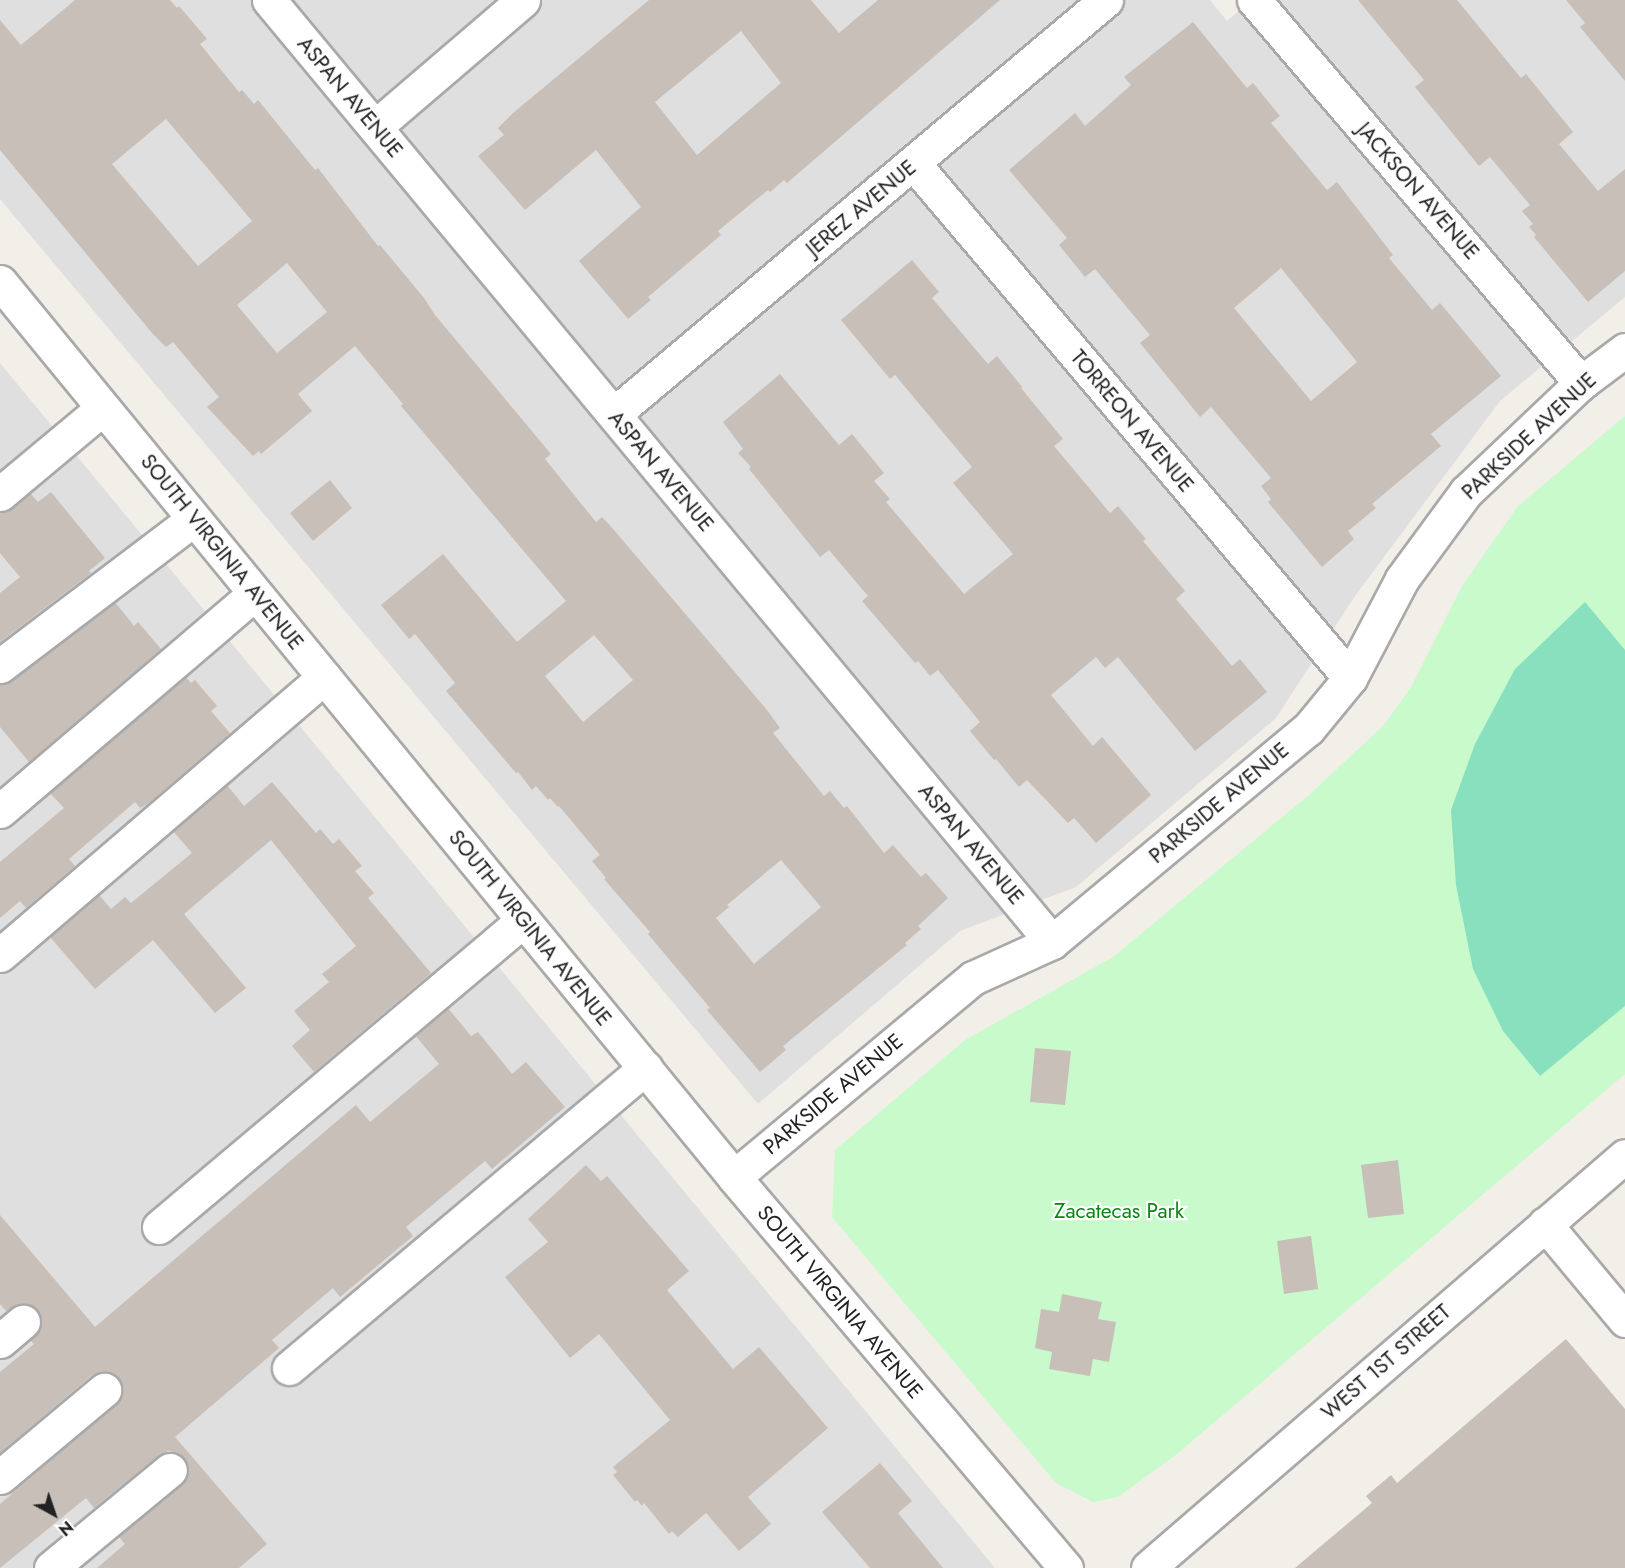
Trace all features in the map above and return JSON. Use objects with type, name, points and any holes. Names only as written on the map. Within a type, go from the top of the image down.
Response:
[{"type":"street","name":"ASPAN AVENUE","points":[[269,0],[1052,942]]},
{"type":"street","points":[[375,127],[523,0]]},
{"type":"street","name":"JEREZ AVENUE","points":[[614,414],[914,164],[1106,0]]},
{"type":"street","name":"JACKSON AVENUE","points":[[1254,0],[1581,383]]},
{"type":"street","name":"TORREON AVENUE","points":[[914,164],[1350,678]]},
{"type":"street","name":"SOUTH VIRGINIA AVENUE","points":[[0,282],[734,1177],[1066,1568]]},
{"type":"street","name":"PARKSIDE AVENUE","points":[[734,1177],[973,978],[1052,942],[1308,729],[1350,678],[1402,579],[1466,492],[1581,383],[1625,350]]},
{"type":"street","points":[[0,494],[103,408]]},
{"type":"street","points":[[0,666],[194,519]]},
{"type":"street","points":[[0,811],[255,593]]},
{"type":"street","points":[[0,956],[324,677]]},
{"type":"street","points":[[159,1227],[523,920]]},
{"type":"street","points":[[289,1368],[645,1068]]},
{"type":"street","name":"WEST 1ST STREET","points":[[1148,1568],[1625,1156]]},
{"type":"street","points":[[1545,1224],[1625,1320]]},
{"type":"street","points":[[0,1477],[104,1390]]},
{"type":"street","points":[[51,1568],[170,1470]]},
{"type":"shaded area","points":[[0,0],[1210,0],[1227,21],[1252,0],[1625,0],[1625,297],[1500,401],[1355,596],[1276,718],[1076,887],[960,931],[758,1104],[0,199]]},
{"type":"shaded area","points":[[0,363],[995,1568],[0,1568]]},
{"type":"green space","name":"Zacatecas Park","points":[[1625,416],[1625,1074],[1177,1454],[1118,1497],[1093,1502],[1056,1483],[832,1217],[835,1150],[965,1040],[1113,957],[1310,794],[1384,725],[1411,687],[1462,586],[1518,506]]},
{"type":"green space","points":[[1585,602],[1625,650],[1625,1006],[1540,1076],[1503,1031],[1473,969],[1456,885],[1451,810],[1475,744],[1515,669]]},
{"type":"building","points":[[75,0],[170,0],[177,8],[179,6],[207,39],[200,44],[239,92],[242,90],[254,104],[258,100],[315,170],[318,168],[378,246],[380,245],[551,454],[545,459],[596,522],[602,517],[614,530],[767,710],[780,728],[773,733],[824,796],[830,791],[844,808],[847,806],[884,853],[893,845],[921,877],[926,873],[948,898],[918,926],[921,929],[905,943],[907,945],[783,1046],[786,1050],[760,1072],[707,1010],[710,1008],[648,934],[650,932],[604,879],[606,878],[592,861],[600,855],[559,806],[550,798],[548,800],[536,786],[532,790],[518,772],[516,773],[446,691],[455,683],[415,634],[409,639],[381,605],[443,554],[517,642],[566,601],[401,406],[403,404],[355,346],[298,394],[312,411],[261,454],[259,451],[253,456],[207,407],[219,397],[173,342],[166,347],[152,333],[0,150],[0,20],[21,45]],"holes":[[[166,119],[252,221],[198,266],[112,164]],[[287,263],[327,312],[277,353],[237,305]],[[594,635],[633,680],[583,722],[545,676]],[[781,860],[821,907],[754,964],[716,918],[729,907],[727,905]]]},
{"type":"building","points":[[649,0],[811,0],[839,33],[878,0],[1000,0],[787,183],[784,180],[770,192],[768,190],[718,231],[721,235],[648,297],[651,300],[628,319],[579,261],[641,207],[596,150],[525,210],[478,156],[504,135],[498,128]],"holes":[[[741,31],[781,83],[697,155],[655,102]]]},
{"type":"building","points":[[1358,0],[1457,0],[1521,78],[1526,74],[1573,132],[1559,144],[1598,191],[1625,169],[1625,271],[1588,302],[1534,237],[1536,235],[1529,227],[1533,224],[1522,211],[1530,205],[1490,157],[1479,166],[1415,87],[1424,80]]},
{"type":"building","points":[[1566,0],[1625,0],[1625,81],[1580,27],[1585,23]]},
{"type":"building","points":[[1193,22],[1247,88],[1253,83],[1280,116],[1271,123],[1327,190],[1337,182],[1393,255],[1389,258],[1432,310],[1440,303],[1501,376],[1431,434],[1441,446],[1372,504],[1376,508],[1348,531],[1354,539],[1322,567],[1268,502],[1271,499],[1261,486],[1271,478],[1211,407],[1200,417],[1140,343],[1150,335],[1095,269],[1085,277],[1059,245],[1067,238],[1009,170],[1075,113],[1085,126],[1131,85],[1124,77]],"holes":[[[1281,268],[1357,362],[1311,401],[1234,308]]]},
{"type":"building","points":[[912,260],[939,292],[932,298],[988,364],[997,356],[1063,439],[1054,446],[1110,513],[1118,506],[1146,539],[1143,541],[1185,591],[1176,599],[1232,666],[1240,659],[1267,692],[1195,751],[1118,657],[1105,668],[1096,657],[1051,695],[1093,746],[1102,737],[1151,795],[1096,843],[1074,818],[1068,823],[1027,780],[1019,787],[996,759],[994,760],[970,731],[980,722],[938,670],[930,676],[918,661],[915,663],[862,601],[868,596],[829,550],[820,557],[749,469],[751,467],[738,453],[743,449],[723,422],[780,374],[839,445],[852,434],[884,473],[874,481],[890,499],[886,502],[964,594],[1013,554],[953,483],[972,467],[895,375],[890,379],[841,320]]},
{"type":"building","points":[[330,480],[352,508],[313,541],[290,513]]},
{"type":"building","points":[[51,492],[105,558],[89,571],[91,573],[0,642],[0,593],[20,577],[0,553],[0,512],[12,509],[30,493],[38,502]]},
{"type":"building","points":[[115,602],[134,626],[138,622],[161,649],[29,762],[0,727],[0,684],[11,681]]},
{"type":"building","points":[[186,677],[191,683],[195,680],[217,706],[211,711],[230,733],[149,803],[140,808],[135,802],[69,859],[75,866],[26,908],[20,901],[0,918],[0,862],[64,808],[50,793]]},
{"type":"building","points":[[272,782],[316,833],[320,829],[333,844],[339,839],[362,866],[355,871],[374,893],[368,898],[431,973],[314,1072],[292,1046],[310,1030],[294,1011],[329,982],[322,974],[356,946],[271,840],[184,914],[246,988],[215,1013],[153,940],[95,989],[50,937],[99,895],[111,909],[125,897],[131,903],[192,853],[173,831],[227,785],[244,806]]},
{"type":"building","points":[[448,1008],[471,1036],[478,1032],[512,1074],[526,1062],[565,1107],[492,1169],[485,1161],[406,1227],[413,1236],[340,1297],[333,1288],[272,1340],[279,1348],[175,1437],[267,1544],[239,1568],[97,1568],[125,1544],[119,1537],[187,1477],[189,1467],[185,1459],[177,1453],[168,1451],[158,1456],[94,1508],[86,1498],[0,1568],[0,1504],[116,1404],[121,1397],[122,1387],[119,1378],[111,1373],[101,1372],[92,1375],[0,1453],[0,1372],[34,1344],[30,1340],[40,1329],[42,1319],[38,1311],[29,1304],[19,1304],[6,1311],[0,1304],[0,1215],[95,1327],[356,1105],[370,1122],[439,1064],[415,1035]]},
{"type":"building","points":[[1035,1048],[1071,1051],[1065,1105],[1030,1102]]},
{"type":"building","points":[[1398,1160],[1404,1214],[1368,1218],[1361,1165]]},
{"type":"building","points":[[586,1165],[601,1181],[607,1176],[689,1271],[667,1290],[733,1369],[759,1347],[828,1428],[748,1497],[771,1524],[739,1551],[706,1513],[678,1537],[672,1531],[669,1534],[644,1503],[642,1506],[637,1500],[635,1502],[613,1475],[617,1472],[613,1467],[670,1420],[599,1334],[570,1358],[505,1277],[548,1242],[528,1219]]},
{"type":"building","points":[[1311,1236],[1318,1289],[1284,1294],[1277,1241]]},
{"type":"building","points":[[1062,1294],[1102,1302],[1098,1319],[1116,1322],[1109,1362],[1093,1359],[1090,1376],[1049,1369],[1052,1352],[1035,1348],[1041,1309],[1059,1312]]},
{"type":"building","points":[[1566,1339],[1625,1409],[1625,1568],[1295,1568],[1372,1503],[1366,1496],[1391,1475],[1397,1483]]},
{"type":"building","points":[[880,1463],[912,1501],[898,1513],[943,1568],[870,1568],[822,1512]]}]
